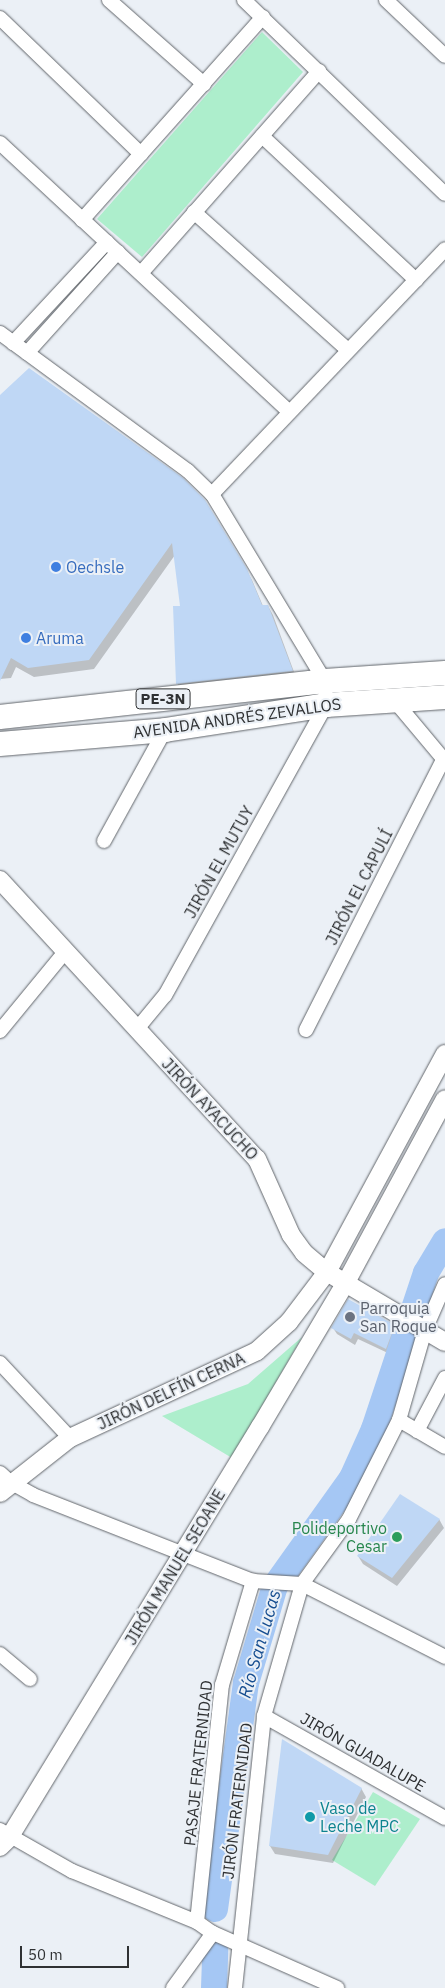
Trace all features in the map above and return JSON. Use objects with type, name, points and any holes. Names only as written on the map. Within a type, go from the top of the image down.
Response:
[{"type":"highway","name":"AVENIDA ANDRÉS ZEVALLOS","points":[[0,717],[325,682],[445,674]]},
{"type":"highway","name":"AVENIDA ANDRÉS ZEVALLOS","points":[[0,744],[165,730],[326,705],[445,697]]},
{"type":"street","points":[[109,0],[204,84]]},
{"type":"street","points":[[244,0],[445,194]]},
{"type":"street","points":[[386,0],[445,56]]},
{"type":"street","points":[[0,18],[141,154]]},
{"type":"street","points":[[82,220],[262,18]]},
{"type":"street","points":[[142,272],[318,72]]},
{"type":"street","points":[[262,136],[416,280]]},
{"type":"street","points":[[0,143],[82,220],[142,272],[290,412]]},
{"type":"street","points":[[194,212],[348,350]]},
{"type":"street","points":[[13,343],[107,242]]},
{"type":"street","points":[[212,494],[445,249]]},
{"type":"street","points":[[26,353],[118,252]]},
{"type":"street","points":[[0,333],[188,471],[212,494],[325,682],[326,705]]},
{"type":"street","points":[[394,700],[444,760]]},
{"type":"street","name":"JIRÓN EL MUTUY","points":[[136,1030],[165,995],[326,705]]},
{"type":"street","points":[[104,841],[165,730]]},
{"type":"street","name":"JIRÓN EL CAPULÍ","points":[[306,1030],[444,760]]},
{"type":"street","name":"JIRÓN AYACUCHO","points":[[0,880],[136,1030],[257,1159],[291,1235],[304,1253],[345,1284],[445,1342]]},
{"type":"street","points":[[0,1031],[65,952]]},
{"type":"street","name":"JIRÓN DELFÍN CERNA","points":[[3,1482],[70,1438],[257,1351],[289,1322],[327,1272],[445,1054]]},
{"type":"street","points":[[422,1095],[444,1104]]},
{"type":"street","name":"JIRÓN MANUEL SEOANE","points":[[3,1838],[184,1552],[345,1284],[444,1104]]},
{"type":"street","name":"JIRÓN FRATERNIDAD","points":[[235,1988],[238,1941],[264,1716],[295,1584],[349,1519],[399,1420],[414,1324],[445,1284]]},
{"type":"street","points":[[0,1363],[70,1438]]},
{"type":"street","points":[[417,1431],[445,1378]]},
{"type":"street","points":[[399,1420],[445,1447]]},
{"type":"street","points":[[3,1482],[255,1581],[295,1584],[445,1657]]},
{"type":"street","name":"PASAJE FRATERNIDAD","points":[[197,1922],[222,1685],[255,1581]]},
{"type":"street","points":[[0,1654],[30,1679]]},
{"type":"street","name":"JIRÓN GUADALUPE","points":[[264,1716],[445,1818]]},
{"type":"street","points":[[3,1838],[72,1871],[197,1922],[213,1933],[238,1941],[337,1988]]},
{"type":"street","points":[[173,1988],[213,1933]]},
{"type":"green space","points":[[262,32],[303,72],[142,257],[97,219]]},
{"type":"green space","points":[[302,1337],[232,1458],[162,1416],[248,1384]]},
{"type":"green space","points":[[373,1792],[420,1819],[375,1886],[332,1860]]},
{"type":"building","points":[[29,368],[183,478],[205,500],[247,569],[262,605],[268,605],[293,671],[176,684],[173,606],[180,606],[172,543],[89,660],[28,668],[11,658],[0,681],[0,395]]},
{"type":"building","points":[[348,1299],[395,1325],[386,1349],[354,1333],[351,1339],[331,1328]]},
{"type":"building","name":"Polideportivo Cesar","points":[[400,1494],[440,1519],[392,1578],[357,1556]]},
{"type":"building","name":"Vaso de Leche MPC","points":[[282,1739],[362,1788],[328,1855],[269,1846]]},
{"type":"waterway","name":"Río San Lucas","points":[[215,1909],[246,1683],[275,1586],[352,1478],[374,1429],[426,1273],[445,1241]]},
{"type":"waterway","name":"Río San Lucas","points":[[214,1988],[215,1951]]},
{"type":"place","name":"Oechsle","points":[[56,567]]},
{"type":"place","name":"Aruma","points":[[26,638]]},
{"type":"place","name":"Parroquia San Roque","points":[[350,1317]]},
{"type":"place","name":"Polideportivo Cesar","points":[[397,1537]]},
{"type":"place","name":"Vaso de Leche MPC","points":[[310,1817]]}]
